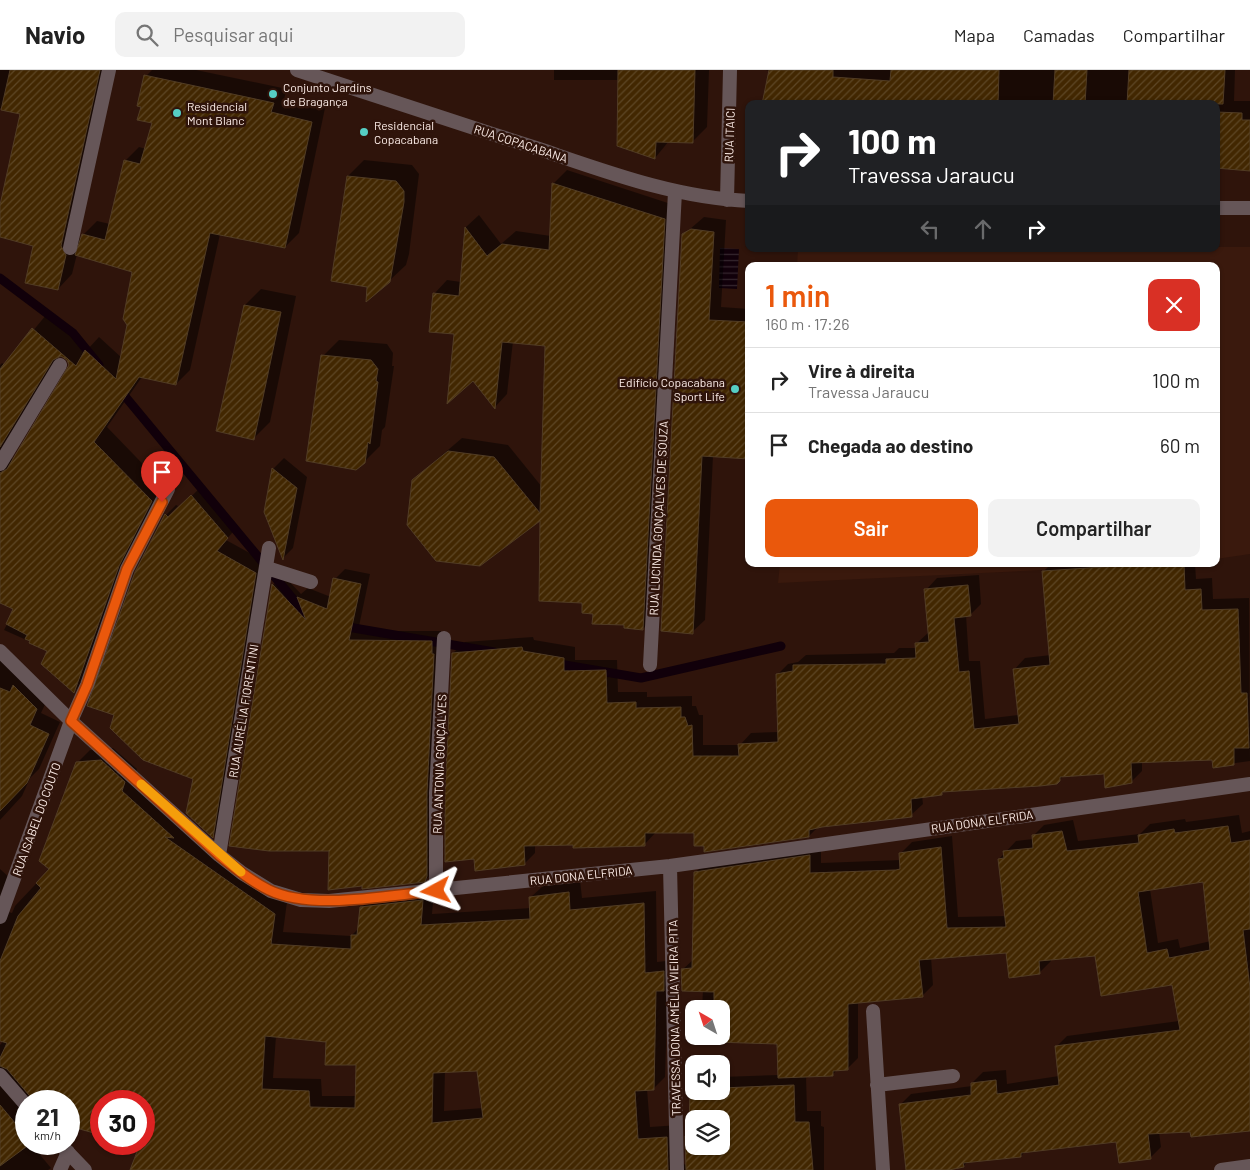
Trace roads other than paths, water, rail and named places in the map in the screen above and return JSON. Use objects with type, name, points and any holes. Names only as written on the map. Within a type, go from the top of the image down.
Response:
[{"type":"street","points":[[70,248],[109,70]]},
{"type":"street","name":"RUA COPACABANA","points":[[297,70],[620,176],[675,192],[745,201]]},
{"type":"street","name":"RUA ITAICI","points":[[727,200],[730,70]]},
{"type":"street","name":"RUA LUCINDA GONÇALVES DE SOUZA","points":[[650,665],[675,192]]},
{"type":"street","points":[[1220,208],[1250,208]]},
{"type":"street","points":[[0,464],[60,365]]},
{"type":"street","name":"RUA ISABEL DO COUTO","points":[[0,917],[71,721],[87,685],[127,569],[168,489]]},
{"type":"street","name":"RUA AURÉLIA FIORENTINI","points":[[219,855],[269,548]]},
{"type":"street","points":[[267,568],[311,582]]},
{"type":"street","name":"RUA ANTONIA GONÇALVES","points":[[436,891],[436,793],[444,638]]},
{"type":"street","name":"RUA DONA ELFRIDA","points":[[0,651],[71,721],[219,855],[242,873],[271,891],[301,900],[329,900],[436,891],[670,866],[1250,784]]},
{"type":"street","name":"TRAVESSA DONA AMÉLIA VIEIRA PITA","points":[[670,866],[677,1170]]},
{"type":"street","points":[[873,1011],[883,1170]]},
{"type":"street","points":[[0,1075],[15,1092]]},
{"type":"street","points":[[878,1085],[953,1076]]},
{"type":"street","points":[[60,1170],[63,1155]]},
{"type":"street","points":[[71,1155],[85,1170]]},
{"type":"street","points":[[1221,1170],[1250,1166]]},
{"type":"waterway","points":[[0,278],[73,333],[99,365]]},
{"type":"waterway","points":[[119,389],[308,617]]},
{"type":"waterway","points":[[342,626],[494,652]]},
{"type":"waterway","points":[[553,663],[641,678],[781,646]]},
{"type":"place","name":"Conjunto Jardins de Bragança","points":[[273,94]]},
{"type":"place","name":"Residencial Mont Blanc","points":[[177,113]]},
{"type":"place","name":"Residencial Copacabana","points":[[364,132]]},
{"type":"place","name":"Edifício Copacabana Sport Life","points":[[735,389]]}]
